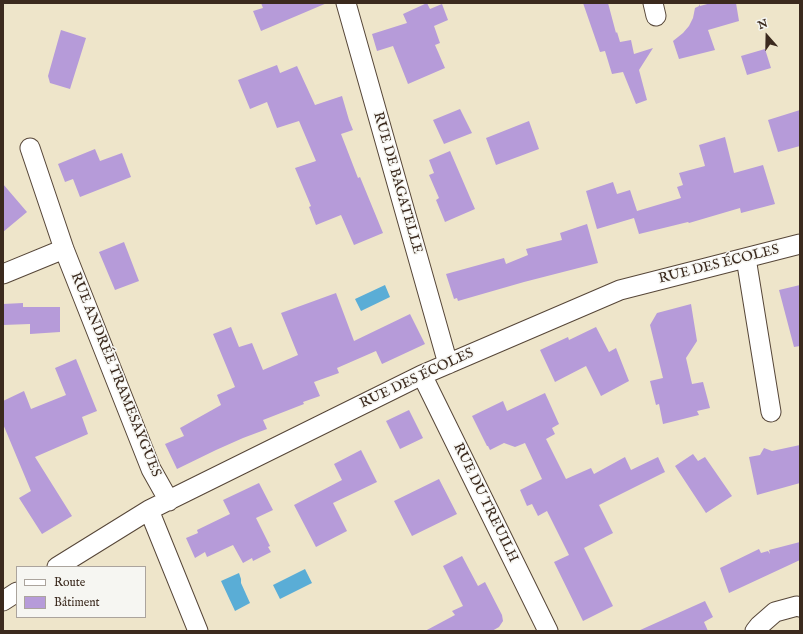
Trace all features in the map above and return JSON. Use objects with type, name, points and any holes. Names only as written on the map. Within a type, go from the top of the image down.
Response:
[{"type":"street","name":"RUE DE BAGATELLE","points":[[346,3],[448,364]]},
{"type":"street","name":"RUE ANDRÉE TRAMESAYGUES","points":[[30,148],[64,249],[151,468],[169,501]]},
{"type":"street","name":"RUE DES ÉCOLES","points":[[59,566],[149,510],[422,375],[620,290],[800,244]]},
{"type":"street","points":[[3,274],[64,249]]},
{"type":"street","points":[[746,258],[771,412]]},
{"type":"street","name":"RUE DU TREUILH","points":[[422,375],[548,631]]},
{"type":"street","points":[[149,510],[198,631]]},
{"type":"street","points":[[3,601],[16,593]]},
{"type":"street","points":[[755,631],[775,612],[800,606]]},
{"type":"water","points":[[385,285],[390,297],[361,311],[355,299]]},
{"type":"water","points":[[305,569],[312,583],[280,599],[273,585]]},
{"type":"water","points":[[239,573],[241,583],[250,603],[235,611],[221,581]]},
{"type":"building","points":[[261,3],[327,3],[261,31],[253,11],[263,8]]},
{"type":"building","points":[[427,3],[430,9],[442,4],[448,20],[434,26],[440,43],[435,45],[445,68],[408,84],[393,46],[377,51],[372,34],[407,23],[403,14]]},
{"type":"building","points":[[583,3],[608,3],[620,42],[631,40],[634,54],[653,48],[639,70],[647,100],[636,104],[623,72],[612,74],[605,51],[600,52]]},
{"type":"building","points":[[711,3],[736,3],[739,21],[708,30],[715,50],[679,59],[673,41],[689,26],[693,18],[695,8],[700,4],[700,6]]},
{"type":"building","points":[[61,30],[86,38],[70,89],[50,83],[48,76]]},
{"type":"building","points":[[765,49],[771,68],[747,75],[741,56]]},
{"type":"building","points":[[277,65],[280,73],[297,66],[315,105],[342,96],[353,130],[341,134],[358,178],[360,177],[383,233],[354,245],[341,215],[316,225],[309,207],[311,206],[295,168],[316,161],[299,121],[277,128],[267,102],[250,109],[238,80]]},
{"type":"building","points":[[460,109],[472,133],[444,144],[433,120]]},
{"type":"building","points":[[800,110],[800,146],[778,152],[768,120]]},
{"type":"building","points":[[529,121],[539,149],[496,165],[486,138]]},
{"type":"building","points":[[725,137],[734,173],[763,165],[775,204],[741,213],[740,208],[689,223],[639,234],[634,218],[597,229],[586,191],[613,182],[617,194],[630,190],[637,211],[681,198],[677,187],[683,185],[679,173],[705,166],[699,145]]},
{"type":"building","points":[[95,149],[100,161],[122,153],[131,177],[80,197],[73,179],[65,182],[58,164]]},
{"type":"building","points":[[450,151],[475,209],[445,222],[436,200],[439,198],[429,175],[434,173],[429,160]]},
{"type":"building","points":[[3,184],[27,212],[3,232]]},
{"type":"building","points":[[587,224],[598,263],[458,301],[457,298],[454,299],[446,274],[504,258],[506,264],[528,255],[526,249],[562,240],[560,233]]},
{"type":"building","points":[[124,242],[139,281],[115,290],[99,252]]},
{"type":"building","points":[[800,285],[800,346],[794,347],[779,290]]},
{"type":"building","points":[[336,293],[354,341],[410,314],[425,344],[382,364],[376,351],[337,368],[339,373],[314,382],[320,396],[263,420],[267,429],[216,450],[177,469],[165,444],[184,436],[180,428],[221,405],[217,395],[235,387],[213,334],[231,327],[239,347],[252,343],[263,370],[298,355],[281,313]]},
{"type":"building","points":[[23,303],[23,307],[60,307],[60,332],[30,334],[30,324],[3,325],[3,304]]},
{"type":"building","points":[[691,304],[697,341],[686,358],[692,384],[703,382],[710,408],[697,411],[699,415],[663,424],[659,404],[656,405],[650,381],[663,378],[650,325],[657,313]]},
{"type":"building","points":[[596,327],[609,352],[616,348],[629,381],[601,396],[586,366],[555,382],[540,350],[568,337],[569,340]]},
{"type":"building","points":[[76,359],[97,411],[82,417],[88,434],[35,457],[72,516],[42,534],[19,498],[31,491],[3,424],[3,401],[24,391],[31,409],[66,395],[55,368]]},
{"type":"building","points":[[545,393],[559,424],[552,428],[555,434],[546,439],[566,479],[591,468],[594,474],[625,457],[631,470],[658,457],[665,472],[599,505],[613,533],[584,548],[613,606],[583,621],[554,562],[569,555],[547,511],[538,516],[532,504],[527,506],[520,490],[542,479],[525,443],[515,447],[504,443],[490,450],[472,416],[503,401],[507,411]]},
{"type":"building","points":[[409,410],[423,438],[400,449],[386,421]]},
{"type":"building","points":[[800,445],[800,483],[757,495],[749,457],[760,455],[764,448],[772,451]]},
{"type":"building","points":[[361,450],[377,482],[333,503],[347,531],[316,547],[294,505],[342,480],[334,464]]},
{"type":"building","points":[[693,454],[698,461],[705,457],[732,496],[706,513],[675,466]]},
{"type":"building","points":[[439,479],[457,514],[412,536],[394,501]]},
{"type":"building","points":[[259,483],[273,510],[256,518],[270,546],[268,547],[271,552],[253,561],[252,558],[243,563],[233,545],[207,557],[205,552],[195,558],[186,538],[198,533],[197,530],[230,514],[223,500]]},
{"type":"building","points":[[800,542],[800,560],[729,593],[720,568],[759,549],[761,553],[768,551],[770,554],[769,550]]},
{"type":"building","points":[[462,556],[478,586],[485,582],[502,615],[503,621],[499,627],[492,631],[425,631],[455,615],[452,611],[463,606],[443,566]]},
{"type":"building","points":[[705,601],[713,617],[704,622],[708,631],[638,631]]}]
